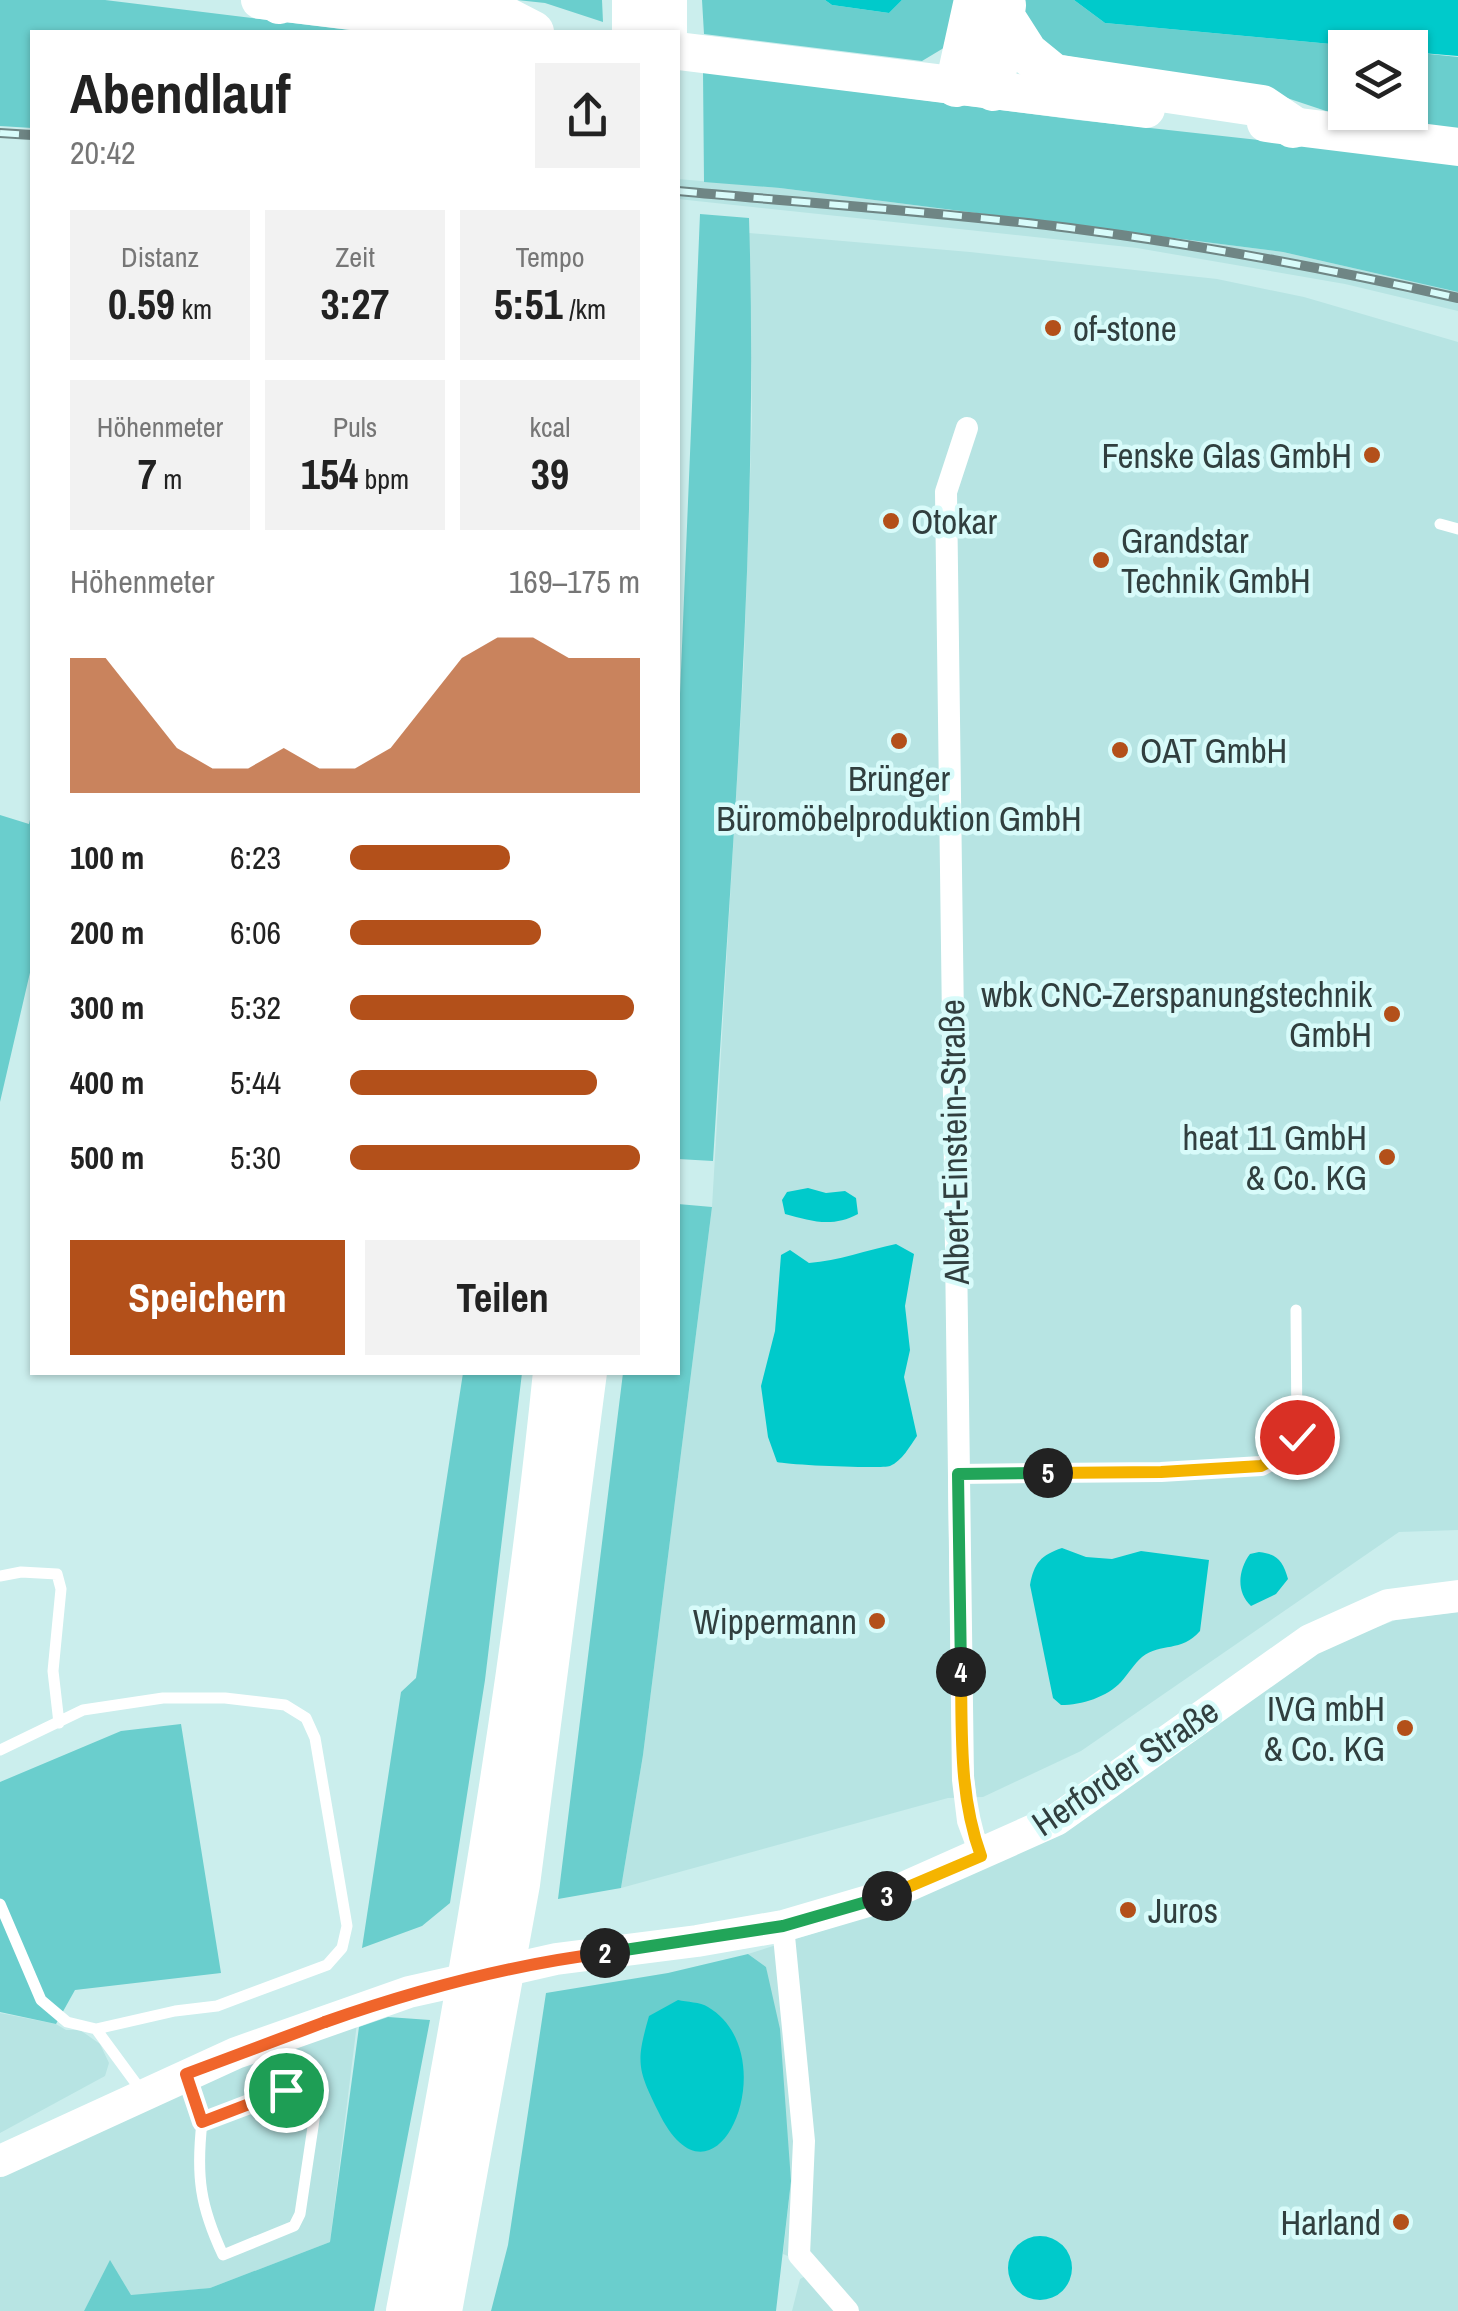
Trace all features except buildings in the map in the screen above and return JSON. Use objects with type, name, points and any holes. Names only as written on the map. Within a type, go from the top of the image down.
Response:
[{"type":"highway","points":[[432,0],[483,6],[530,30]]},
{"type":"highway","points":[[974,88],[995,5]]},
{"type":"highway","points":[[995,5],[1027,53],[1054,76],[1262,106],[1293,127]]},
{"type":"highway","points":[[502,1886],[554,1375]]},
{"type":"highway","points":[[441,2311],[473,2054],[586,1375]]},
{"type":"highway","points":[[408,2311],[473,2054]]},
{"type":"main road","points":[[273,1],[517,30]]},
{"type":"main road","points":[[654,24],[974,88],[1458,147]]},
{"type":"street","name":"Albert-Einstein-Straße","points":[[967,428],[946,492],[963,1780],[968,1821],[981,1856]]},
{"type":"street","name":"Herforder Straße","points":[[0,2161],[236,2053],[410,1992],[556,1959],[783,1926],[885,1896],[1056,1820],[1310,1640],[1388,1605],[1458,1596]]},
{"type":"street","points":[[783,1926],[804,2142],[798,2255],[848,2311]]},
{"type":"lane","points":[[1440,524],[1458,528]]},
{"type":"lane","points":[[958,1474],[1161,1472],[1261,1466],[1280,1458],[1292,1450],[1297,1437],[1296,1310]]},
{"type":"lane","points":[[0,1576],[21,1572],[57,1574],[62,1589],[53,1671],[58,1723]]},
{"type":"lane","points":[[0,1750],[83,1710],[164,1698],[225,1698],[285,1705],[306,1718],[315,1738],[347,1926],[342,1948],[327,1966],[218,2006],[175,2011],[96,2029],[67,2022],[42,2000],[0,1904]]},
{"type":"lane","points":[[96,2029],[143,2093]]},
{"type":"lane","points":[[186,2074],[202,2122],[198,2180],[208,2224],[223,2255],[294,2226],[300,2214],[317,2100],[315,2090],[298,2087],[202,2122]]},
{"type":"shaded area","points":[[0,0],[105,0],[350,30],[30,30],[30,128],[0,126]]},
{"type":"shaded area","points":[[517,0],[602,0],[603,22],[545,3]]},
{"type":"shaded area","points":[[702,0],[825,0],[832,5],[889,13],[902,0],[962,0],[947,46],[922,61],[704,34]]},
{"type":"shaded area","points":[[825,0],[902,0],[889,13],[832,5]]},
{"type":"shaded area","points":[[1020,0],[1074,0],[1105,23],[1328,44],[1328,112],[1275,94],[1040,51]]},
{"type":"shaded area","points":[[1074,0],[1458,0],[1458,56],[1428,54],[1428,30],[1328,30],[1328,44],[1105,23]]},
{"type":"shaded area","points":[[1428,54],[1458,57],[1458,130],[1428,126]]},
{"type":"shaded area","points":[[703,72],[1078,120],[1458,162],[1458,292],[1283,252],[780,188],[704,182]]},
{"type":"shaded area","points":[[680,179],[780,188],[1283,252],[1458,292],[1458,311],[1345,284],[1137,248],[680,199]]},
{"type":"shaded area","points":[[700,214],[749,218],[747,572],[713,1161],[680,1159],[680,694]]},
{"type":"shaded area","points":[[749,233],[1217,279],[1304,297],[1458,342],[1458,1530],[1399,1532],[1081,1751],[983,1797],[948,1798],[621,1888],[643,1755],[712,1207],[744,661],[752,418]]},
{"type":"shaded area","points":[[0,815],[29,824],[30,820],[30,973],[0,1102]]},
{"type":"shaded area","points":[[808,1188],[826,1193],[845,1191],[856,1198],[858,1214],[830,1222],[785,1214],[782,1200],[787,1192]]},
{"type":"shaded area","points":[[680,1204],[712,1207],[643,1755],[621,1888],[558,1899],[623,1375],[680,1375]]},
{"type":"shaded area","points":[[896,1244],[914,1254],[905,1306],[910,1350],[904,1377],[917,1436],[890,1466],[777,1462],[768,1437],[761,1386],[775,1331],[781,1255],[790,1250],[809,1263]]},
{"type":"shaded area","points":[[463,1375],[522,1375],[485,1680],[450,1903],[422,1926],[362,1948],[401,1692],[416,1678]]},
{"type":"shaded area","points":[[1062,1548],[1086,1557],[1112,1559],[1141,1551],[1209,1560],[1200,1631],[1186,1642],[1149,1652],[1121,1682],[1101,1696],[1061,1705],[1053,1698],[1030,1585],[1040,1561]]},
{"type":"shaded area","points":[[1259,1552],[1278,1560],[1288,1579],[1276,1594],[1251,1606],[1241,1588],[1241,1574],[1250,1554]]},
{"type":"shaded area","points":[[1458,1612],[1458,2311],[792,2311],[800,2279],[819,2269],[783,2254],[791,2181],[766,1967],[748,1954],[891,1909],[1313,1651],[1396,1620]]},
{"type":"shaded area","points":[[181,1724],[221,1973],[75,1990],[56,2024],[0,2012],[0,1782],[121,1731]]},
{"type":"shaded area","points":[[748,1954],[766,1967],[780,2029],[791,2181],[776,2311],[491,2311],[508,2245],[546,1993],[668,1973]]},
{"type":"shaded area","points":[[678,2000],[708,2007],[731,2030],[742,2060],[743,2092],[735,2122],[720,2143],[701,2152],[680,2143],[658,2111],[641,2065],[649,2016]]},
{"type":"shaded area","points":[[0,2013],[80,2030],[100,2044],[109,2063],[105,2076],[0,2133]]},
{"type":"shaded area","points":[[388,2017],[430,2020],[374,2311],[84,2311],[110,2260],[131,2295],[210,2288],[330,2242],[359,2027]]},
{"type":"shaded area","points":[[357,2023],[330,2242],[210,2288],[131,2296],[110,2261],[84,2311],[0,2311],[0,2173],[129,2109]]},
{"type":"shaded area","points":[[1040,2236],[1063,2245],[1072,2268],[1063,2291],[1040,2300],[1017,2291],[1008,2268],[1017,2245]]},
{"type":"railway","points":[[0,133],[30,135]]},
{"type":"railway","points":[[680,191],[1070,228],[1265,258],[1458,298]]},
{"type":"place","name":"of-stone","points":[[1053,328]]},
{"type":"place","name":"Fenske Glas GmbH","points":[[1372,455]]},
{"type":"place","name":"Otokar","points":[[891,521]]},
{"type":"place","name":"Grandstar Technik GmbH","points":[[1101,560]]},
{"type":"place","name":"Brünger Büromöbelproduktion GmbH","points":[[899,741]]},
{"type":"place","name":"OAT GmbH","points":[[1120,750]]},
{"type":"place","name":"wbk CNC-Zerspanungstechnik GmbH","points":[[1392,1014]]},
{"type":"place","name":"heat 11 GmbH & Co. KG","points":[[1387,1157]]},
{"type":"place","name":"Wippermann","points":[[877,1621]]},
{"type":"place","name":"IVG mbH & Co. KG","points":[[1405,1728]]},
{"type":"place","name":"Juros","points":[[1128,1910]]},
{"type":"place","name":"Harland","points":[[1401,2222]]},
{"type":"route","points":[[286,2090],[202,2122],[186,2074],[410,1992],[556,1959],[783,1926],[885,1896],[981,1856],[968,1821],[963,1780],[958,1474],[1161,1472],[1261,1466],[1292,1450],[1297,1437]]}]
